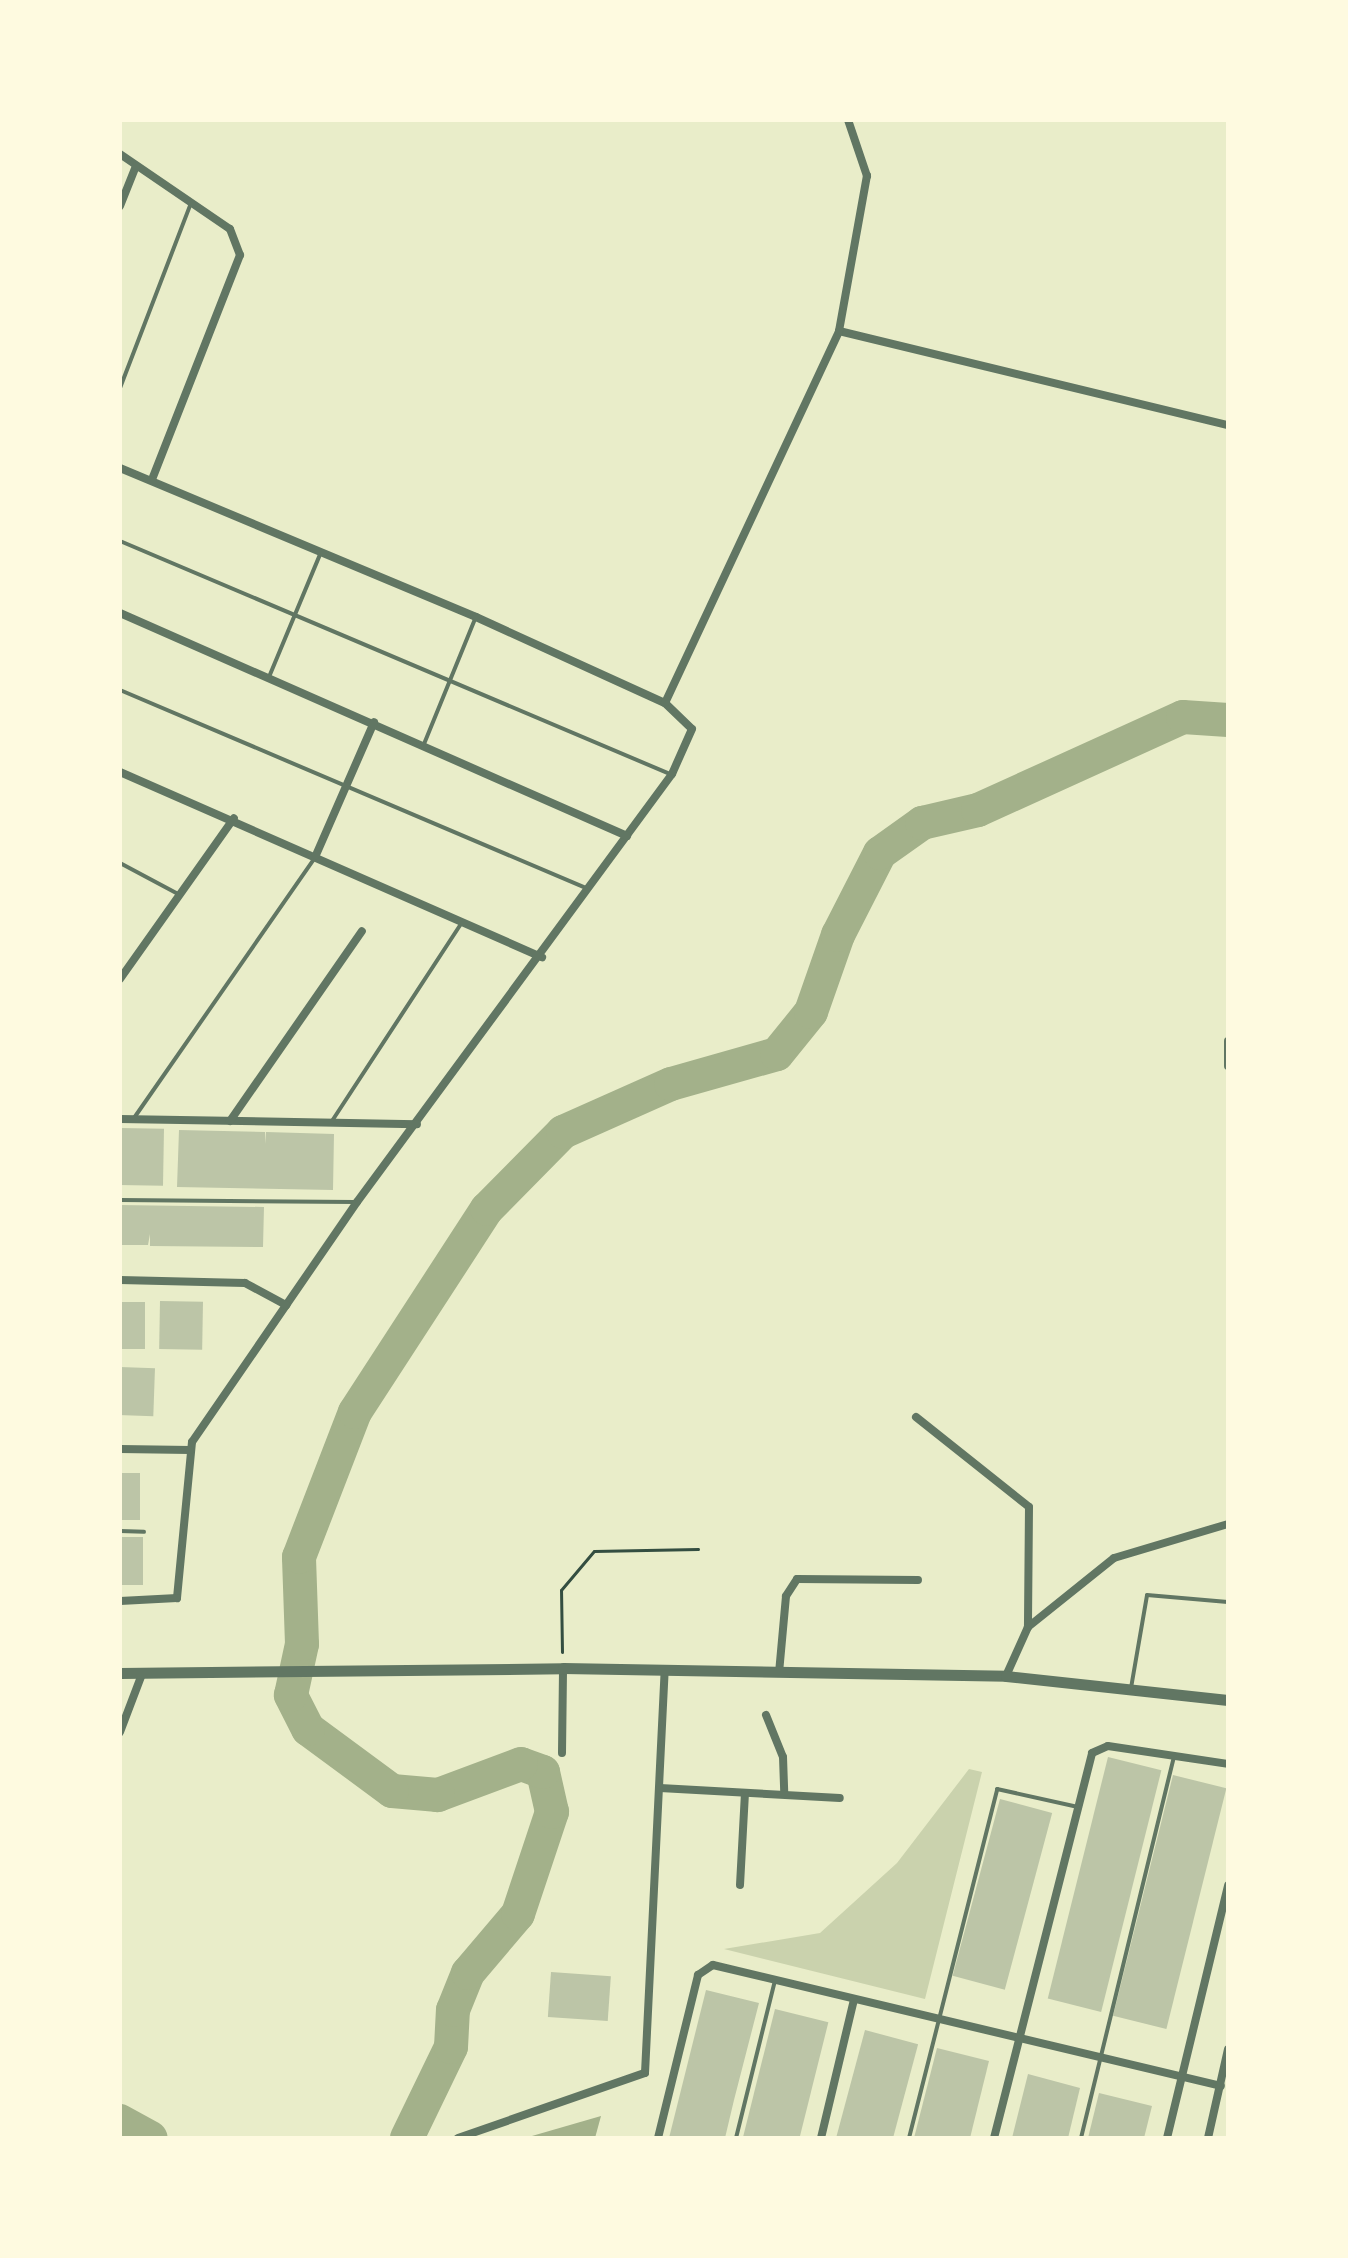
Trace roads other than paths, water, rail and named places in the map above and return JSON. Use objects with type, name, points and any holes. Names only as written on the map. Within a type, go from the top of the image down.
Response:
[{"type":"street","points":[[665,703],[839,331],[867,176],[848,120]]},
{"type":"street","points":[[120,154],[230,229],[238,268],[152,480]]},
{"type":"street","points":[[120,206],[136,166]]},
{"type":"street","points":[[839,331],[1228,425]]},
{"type":"street","points":[[120,468],[476,617],[665,703],[692,729],[672,774],[542,957],[357,1202],[190,1450],[177,1598],[120,1601]]},
{"type":"street","points":[[120,613],[374,722],[627,836]]},
{"type":"street","points":[[316,855],[374,722]]},
{"type":"street","points":[[120,772],[234,818],[542,957]]},
{"type":"street","points":[[120,979],[124,964],[182,897],[234,818]]},
{"type":"street","points":[[230,1121],[362,931]]},
{"type":"street","points":[[1228,1041],[1228,1066]]},
{"type":"street","points":[[120,1119],[417,1124]]},
{"type":"street","points":[[120,1280],[245,1283],[286,1305]]},
{"type":"street","points":[[916,1417],[1026,1501],[1028,1627],[1006,1676]]},
{"type":"street","points":[[120,1449],[190,1450]]},
{"type":"street","points":[[1028,1627],[1114,1558],[1228,1524]]},
{"type":"street","points":[[779,1673],[786,1596],[797,1579],[918,1580]]},
{"type":"street","points":[[120,1673],[333,1673],[563,1668],[1006,1676],[1228,1700]]},
{"type":"street","points":[[562,1753],[563,1668]]},
{"type":"street","points":[[458,2138],[645,2073],[665,1671]]},
{"type":"street","points":[[120,1732],[142,1674]]},
{"type":"street","points":[[766,1715],[783,1757],[784,1794]]},
{"type":"street","points":[[994,2138],[1095,1748],[1228,1764]]},
{"type":"street","points":[[660,1788],[840,1798]]},
{"type":"street","points":[[740,1885],[745,1793]]},
{"type":"street","points":[[1167,2138],[1228,1885]]},
{"type":"street","points":[[658,2138],[702,1970],[713,1965],[1221,2086]]},
{"type":"street","points":[[821,2138],[854,2000]]},
{"type":"street","points":[[1208,2138],[1228,2049]]},
{"type":"lane","points":[[120,388],[192,201]]},
{"type":"lane","points":[[120,541],[672,774]]},
{"type":"lane","points":[[269,677],[321,552]]},
{"type":"lane","points":[[424,744],[476,617]]},
{"type":"lane","points":[[120,690],[348,784],[588,889]]},
{"type":"lane","points":[[132,1119],[316,855]]},
{"type":"lane","points":[[120,863],[182,897]]},
{"type":"lane","points":[[331,1123],[463,921]]},
{"type":"lane","points":[[120,1200],[357,1202]]},
{"type":"lane","points":[[120,1531],[144,1532]]},
{"type":"lane","points":[[1131,1688],[1147,1595],[1228,1602]]},
{"type":"lane","points":[[1081,2138],[1174,1756]]},
{"type":"lane","points":[[909,2138],[936,2019],[997,1789],[1078,1807]]},
{"type":"lane","points":[[736,2138],[775,1980]]},
{"type":"waterway","points":[[407,2138],[451,2047],[453,2010],[468,1973],[518,1914],[552,1812],[543,1772],[521,1764],[438,1795],[392,1791],[308,1729],[291,1695],[302,1644],[299,1557],[355,1412],[487,1209],[563,1132],[671,1084],[777,1054],[811,1012],[838,935],[880,853],[922,823],[978,810],[1183,717],[1228,720]]},
{"type":"waterway","points":[[120,2121],[151,2138]]}]
